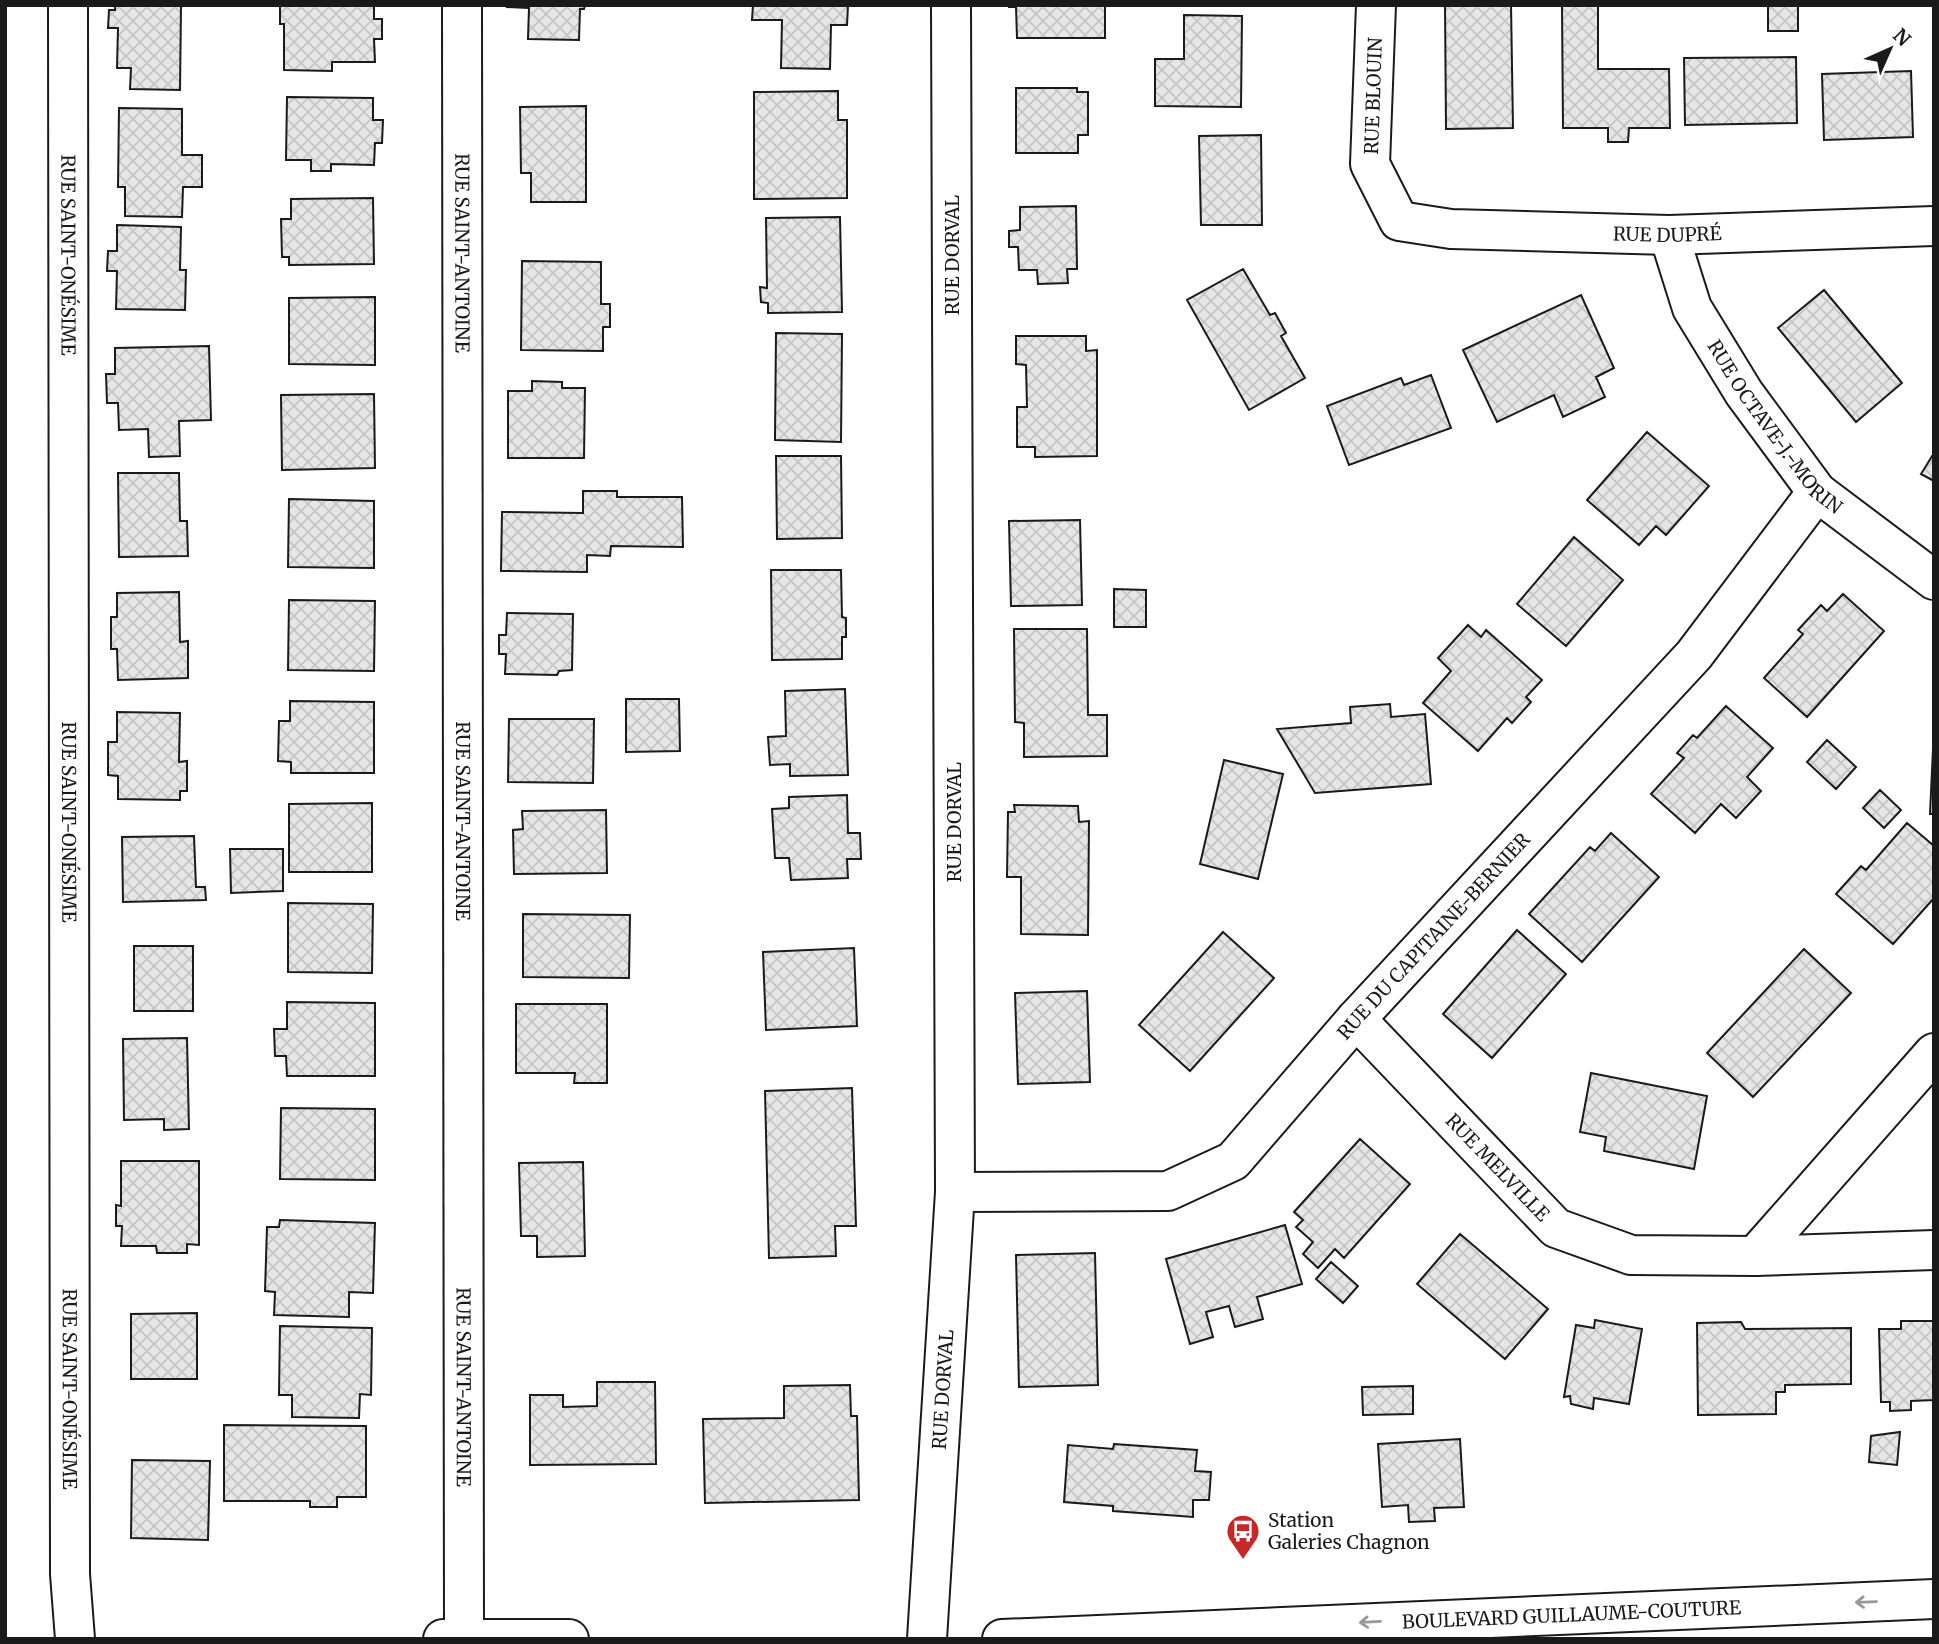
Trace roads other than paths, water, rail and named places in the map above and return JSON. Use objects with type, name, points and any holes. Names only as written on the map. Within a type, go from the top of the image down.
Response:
[{"type":"street","name":"RUE SAINT-ONÉSIME","points":[[68,5],[70,1574],[75,1639]]},
{"type":"street","name":"RUE SAINT-ANTOINE","points":[[454,1638],[463,5]]},
{"type":"street","name":"RUE DORVAL","points":[[928,1639],[955,1192],[951,5]]},
{"type":"street","name":"RUE BLOUIN","points":[[1376,5],[1370,164],[1399,221]]},
{"type":"street","name":"RUE DUPRÉ","points":[[1399,221],[1451,229],[1670,235],[1934,226]]},
{"type":"street","name":"RUE OCTAVE-J.-MORIN","points":[[1670,235],[1692,308],[1744,393],[1817,492],[1934,580]]},
{"type":"street","name":"RUE DU CAPITAINE-BERNIER","points":[[955,1192],[1168,1191],[1233,1161],[1356,1019],[1694,655],[1817,492]]},
{"type":"street","name":"RUE MELVILLE","points":[[1356,1019],[1556,1227],[1631,1255],[1755,1256],[1934,1250]]},
{"type":"street","points":[[1755,1256],[1934,1053]]},
{"type":"street","name":"BOULEVARD GUILLAUME-COUTURE","points":[[1002,1639],[1934,1599]]},
{"type":"street","points":[[454,1638],[569,1639]]},
{"type":"place","name":"Station Galeries Chagnon","points":[[1243,1561]]}]
